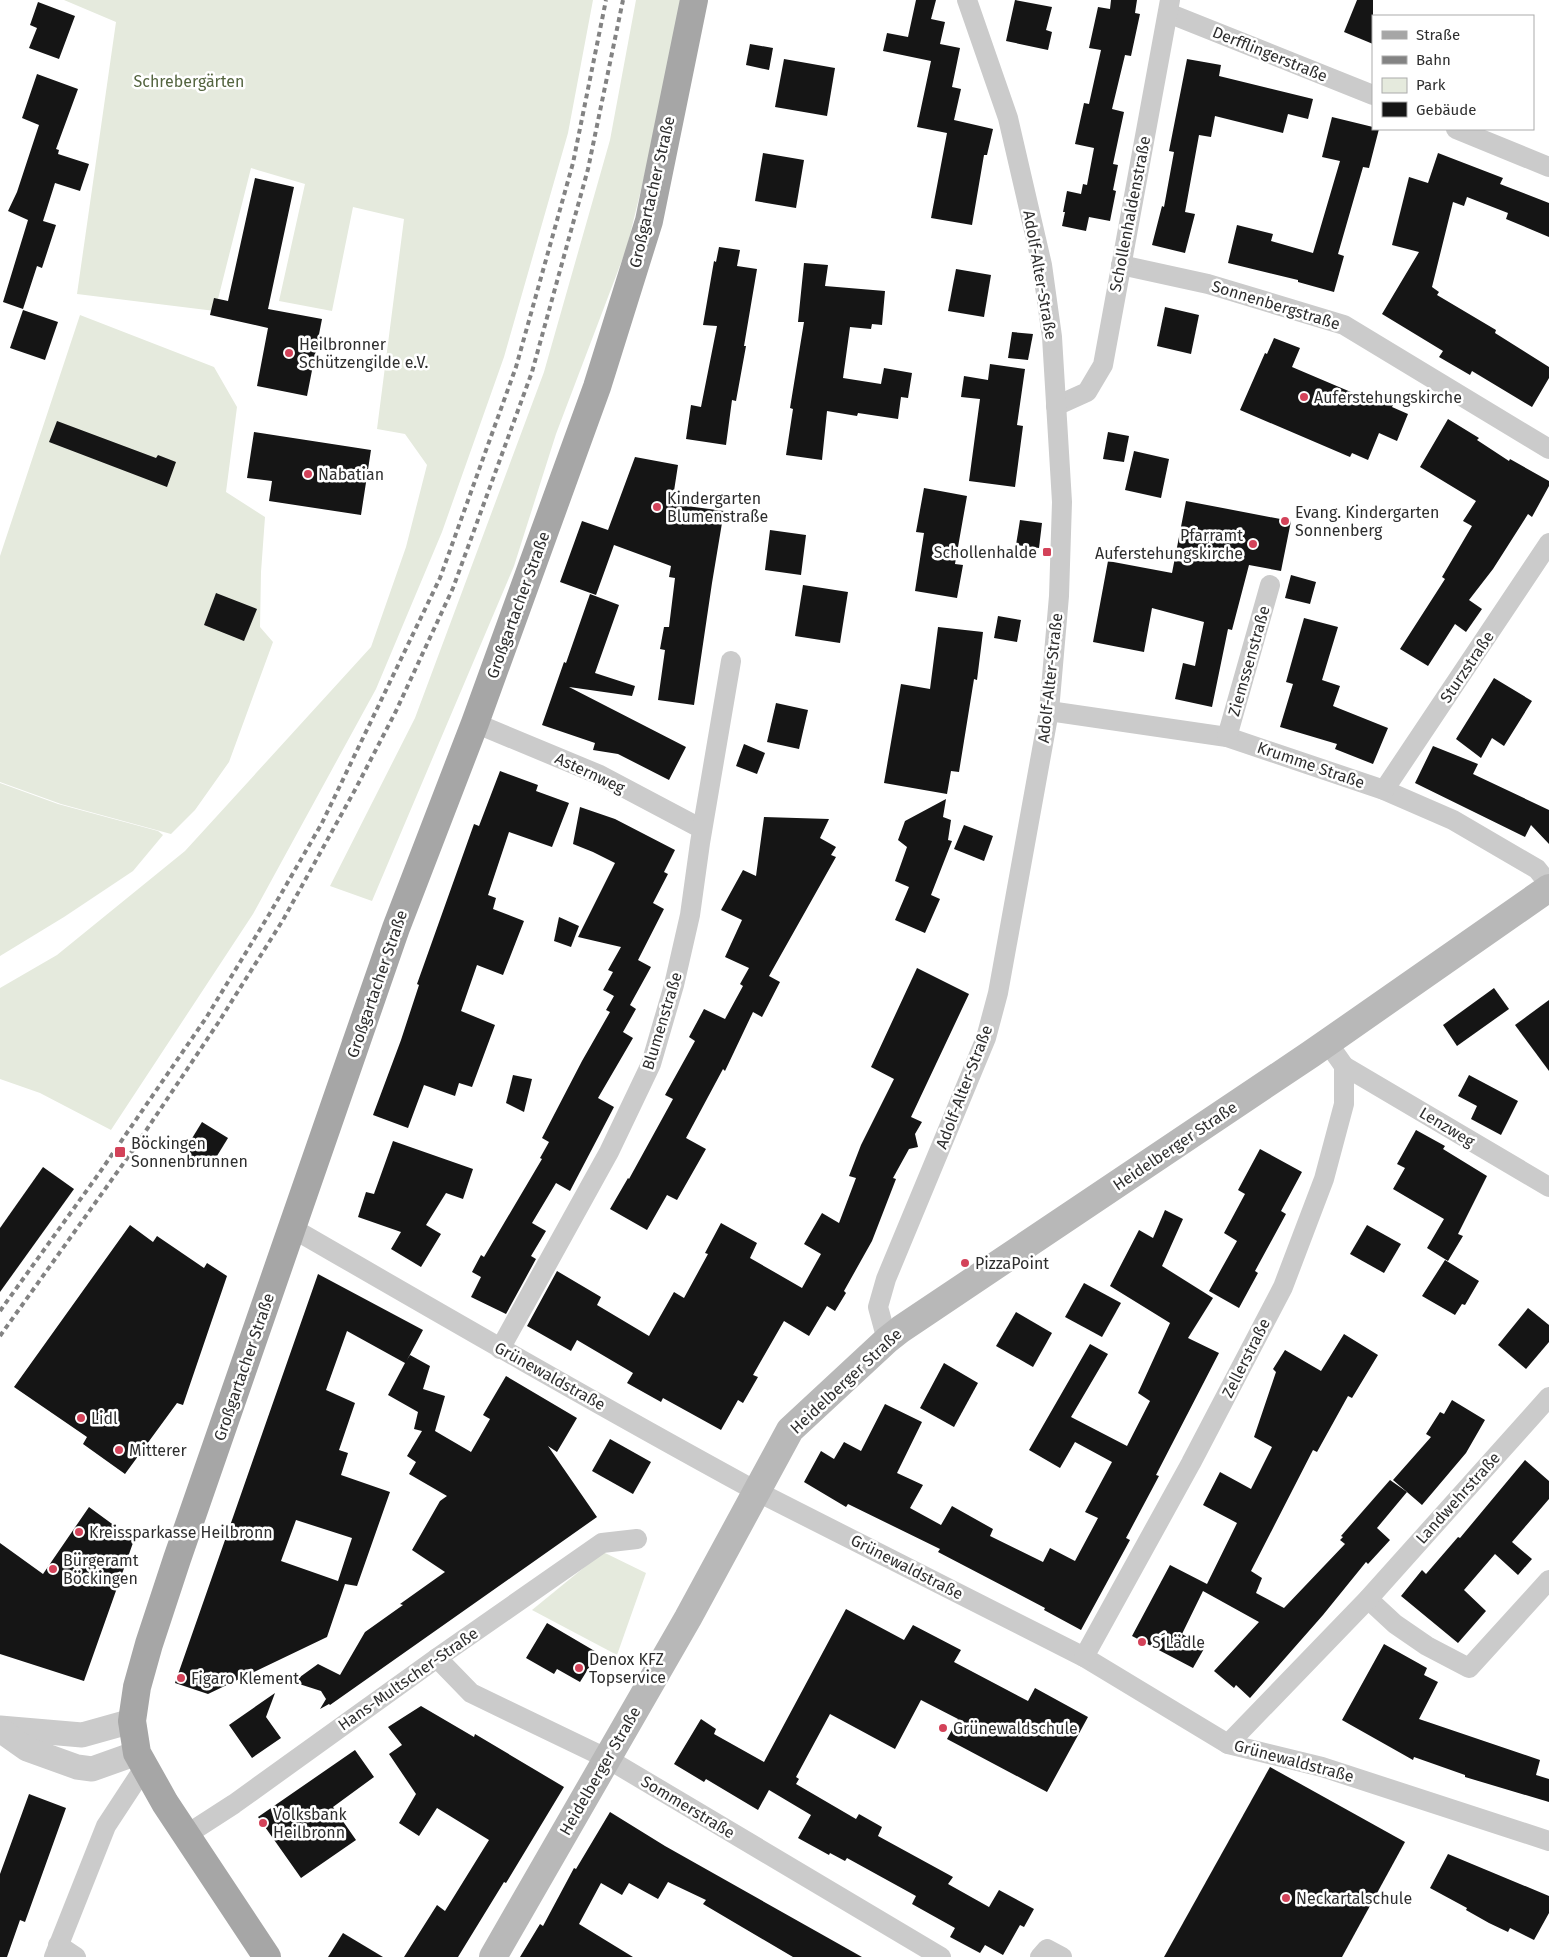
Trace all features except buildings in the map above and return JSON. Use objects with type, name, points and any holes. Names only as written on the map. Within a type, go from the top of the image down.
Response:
[{"type":"main road","name":"Großgartacher Straße","points":[[140,1760],[132,1721],[137,1688],[149,1644],[396,928],[475,723],[597,387],[649,221],[694,0]]},
{"type":"main road","name":"Heidelberger Straße","points":[[493,1957],[688,1618],[790,1430],[887,1340],[1327,1042],[1549,888]]},
{"type":"main road","points":[[140,1760],[186,1835],[267,1957]]},
{"type":"street","name":"Adolf-Alter-Straße","points":[[887,1340],[878,1307],[886,1279],[986,1038],[998,994],[1049,711],[1058,596],[1062,502],[1052,337],[1042,265],[1008,118],[967,0]]},
{"type":"street","name":"Schollenhaldenstraße","points":[[1056,406],[1087,392],[1102,365],[1169,7]]},
{"type":"street","name":"Derfflingerstraße","points":[[1169,7],[1372,95]]},
{"type":"street","points":[[1458,130],[1549,167]]},
{"type":"street","name":"Sonnenbergstraße","points":[[1121,265],[1208,284],[1344,325],[1549,449]]},
{"type":"street","name":"Sturzstraße","points":[[1384,790],[1549,543]]},
{"type":"street","name":"Ziemssenstraße","points":[[1227,737],[1270,586]]},
{"type":"street","name":"Blumenstraße","points":[[500,1349],[609,1152],[651,1064],[674,986],[690,915],[702,830],[731,661]]},
{"type":"street","name":"Krumme Straße","points":[[1049,711],[1227,737],[1384,790],[1453,820],[1538,869],[1549,884]]},
{"type":"street","name":"Asternweg","points":[[475,723],[600,775],[702,830]]},
{"type":"street","points":[[1327,1042],[1344,1066]]},
{"type":"street","name":"Lenzweg","points":[[1344,1066],[1549,1187]]},
{"type":"street","name":"Zellerstraße","points":[[1084,1657],[1191,1463],[1283,1286],[1324,1179],[1344,1104],[1344,1066]]},
{"type":"street","name":"Grünewaldstraße","points":[[292,1228],[500,1349],[756,1491],[1084,1657],[1228,1744],[1322,1767],[1549,1841]]},
{"type":"street","name":"Landwehrstraße","points":[[1228,1744],[1368,1599],[1549,1397]]},
{"type":"street","name":"Hans-Multscher-Straße","points":[[186,1835],[234,1804],[437,1658],[602,1543],[637,1539]]},
{"type":"street","points":[[1368,1599],[1395,1624],[1427,1646],[1469,1668],[1549,1580]]},
{"type":"street","name":"Sommerstraße","points":[[437,1658],[470,1693],[608,1759],[942,1957]]},
{"type":"street","points":[[0,1729],[82,1734],[98,1732],[132,1721]]},
{"type":"street","points":[[0,1729],[26,1749],[77,1767],[92,1770],[140,1760]]},
{"type":"street","points":[[76,1957],[56,1951],[106,1826],[140,1760]]},
{"type":"green space","name":"Schrebergärten","points":[[64,0],[593,0],[568,133],[504,357],[442,532],[376,689],[253,914],[111,1130],[40,1093],[0,1079],[0,988],[57,955],[185,851],[371,647],[406,547],[427,465],[405,434],[377,429],[404,219],[353,207],[332,311],[279,301],[305,184],[251,168],[215,311],[77,294],[116,22]]},
{"type":"green space","points":[[636,0],[684,0],[679,34],[627,247],[556,434],[514,566],[372,901],[330,886],[415,718],[544,372],[610,140]]},
{"type":"green space","points":[[80,315],[214,367],[237,407],[226,492],[265,517],[260,627],[273,642],[229,762],[195,810],[171,834],[61,804],[0,782],[0,556]]},
{"type":"green space","points":[[0,783],[58,804],[158,831],[163,835],[133,871],[64,917],[0,956]]},
{"type":"green space","points":[[603,1552],[646,1573],[617,1655],[532,1610]]},
{"type":"railway","points":[[0,1311],[100,1172],[206,1018],[270,913],[322,823],[440,578],[516,367],[573,163],[606,0]]},
{"type":"railway","points":[[0,1336],[133,1150],[218,1023],[283,920],[396,711],[453,588],[532,372],[588,169],[623,0]]},
{"type":"place","name":"Heilbronner Schützengilde e.V.","points":[[289,353]]},
{"type":"place","name":"Auferstehungskirche","points":[[1304,397]]},
{"type":"place","name":"Nabatian","points":[[308,474]]},
{"type":"place","name":"Kindergarten Blumenstraße","points":[[657,507]]},
{"type":"place","name":"Evang. Kindergarten Sonnenberg","points":[[1285,521]]},
{"type":"place","name":"Pfarramt Auferstehungskirche","points":[[1253,544]]},
{"type":"place","name":"Schollenhalde","points":[[1047,552]]},
{"type":"place","name":"Böckingen Sonnenbrunnen","points":[[120,1152]]},
{"type":"place","name":"PizzaPoint","points":[[965,1263]]},
{"type":"place","name":"Lidl","points":[[81,1418]]},
{"type":"place","name":"Mitterer","points":[[119,1450]]},
{"type":"place","name":"Kreissparkasse Heilbronn","points":[[79,1532]]},
{"type":"place","name":"Bürgeramt Böckingen","points":[[53,1569]]},
{"type":"place","name":"S´Lädle","points":[[1142,1642]]},
{"type":"place","name":"Denox KFZ Topservice","points":[[579,1668]]},
{"type":"place","name":"Figaro Klement","points":[[181,1678]]},
{"type":"place","name":"Grünewaldschule","points":[[943,1728]]},
{"type":"place","name":"Volksbank Heilbronn","points":[[263,1823]]},
{"type":"place","name":"Neckartalschule","points":[[1286,1898]]}]
